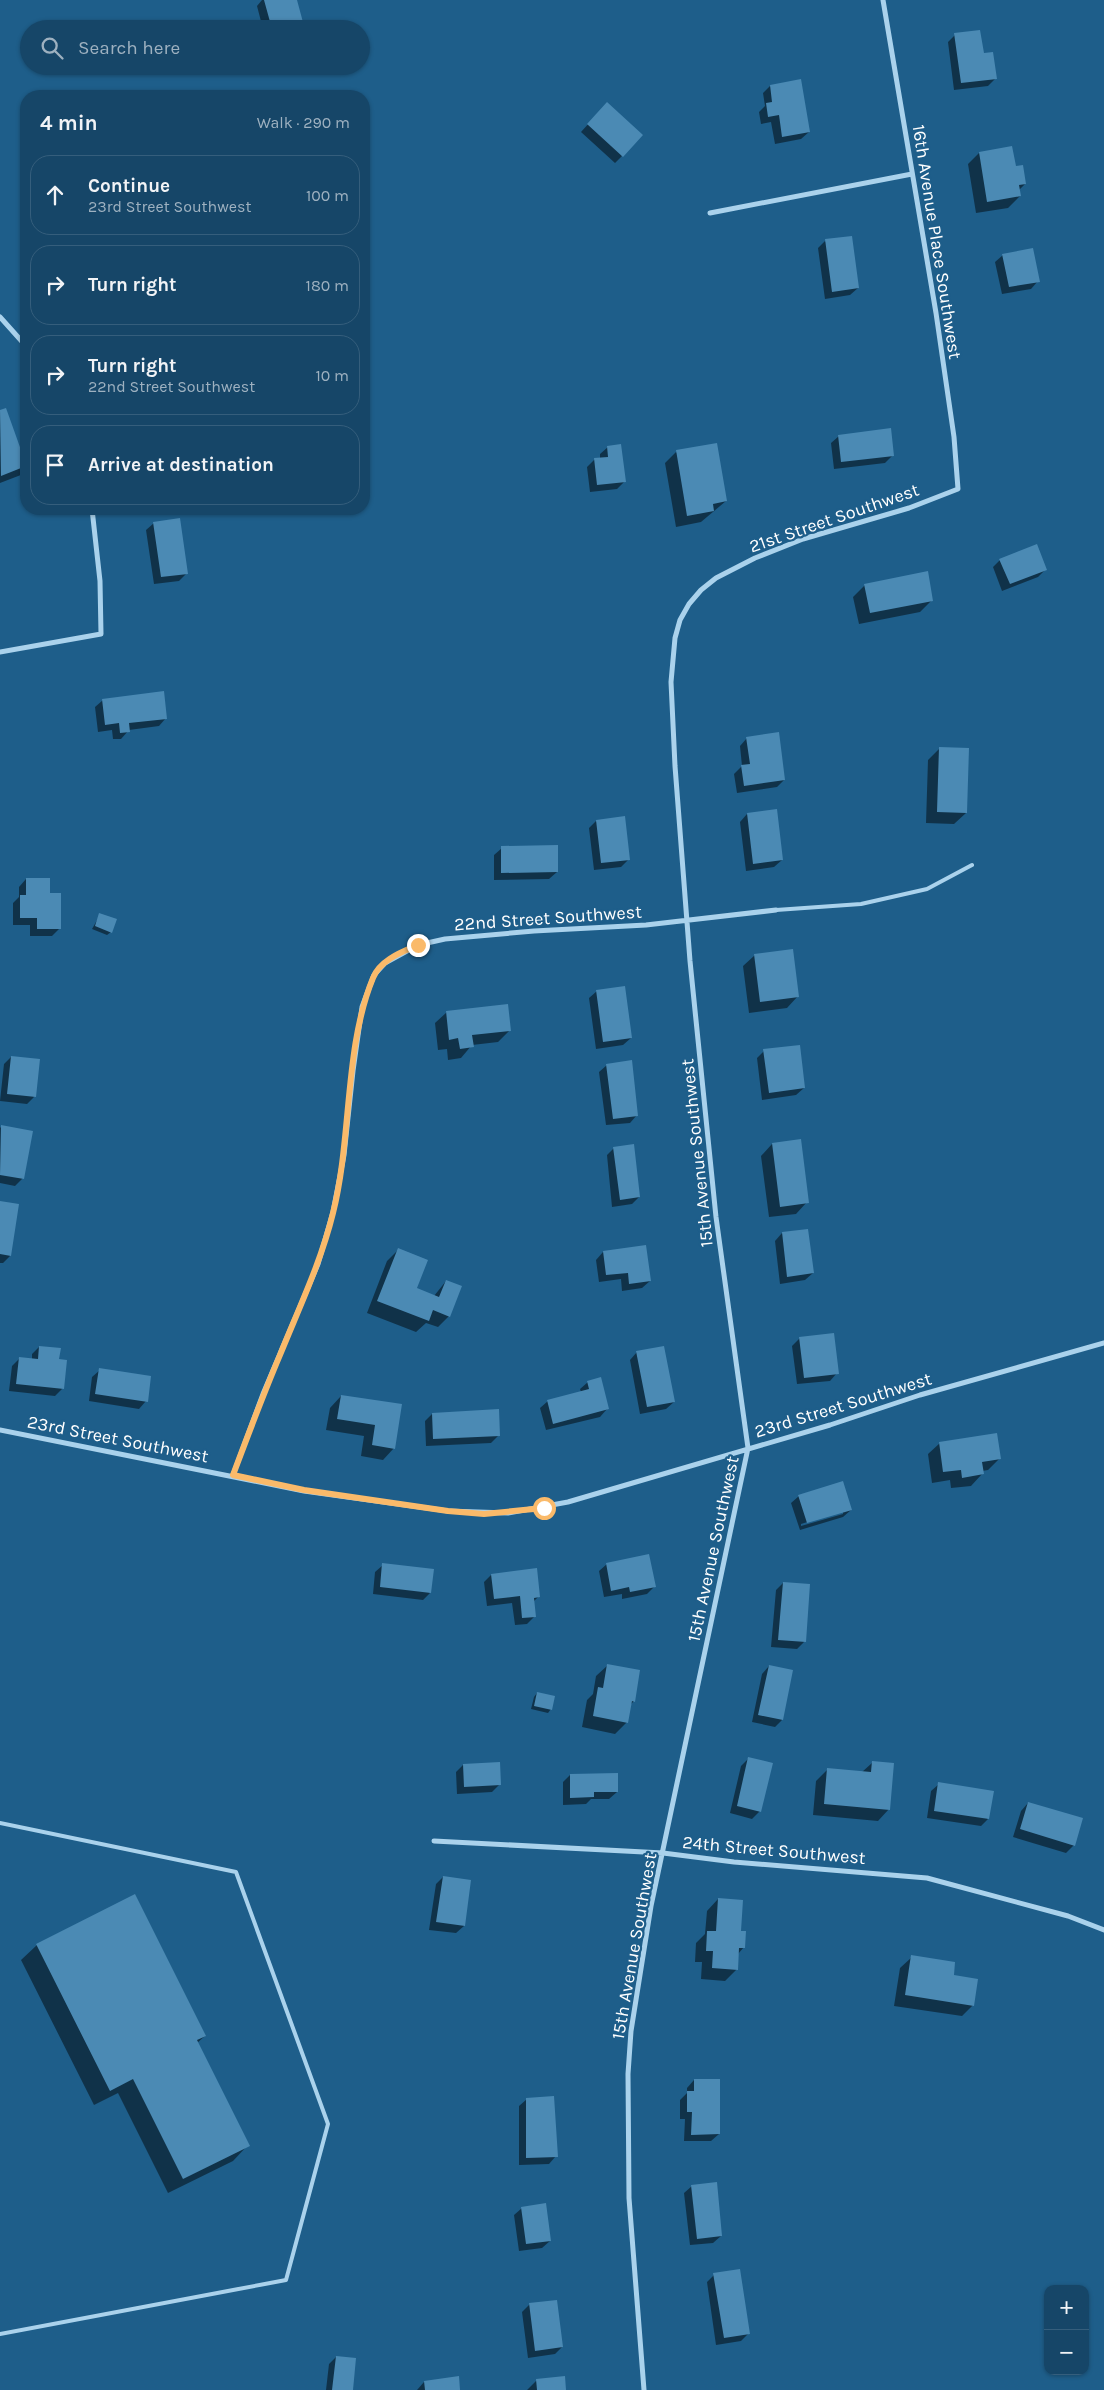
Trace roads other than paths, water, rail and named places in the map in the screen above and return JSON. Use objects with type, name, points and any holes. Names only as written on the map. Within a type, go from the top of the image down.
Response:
[{"type":"street","name":"16th Avenue Place Southwest","points":[[883,0],[936,313],[954,437],[958,489]]},
{"type":"street","points":[[710,212],[912,174]]},
{"type":"street","points":[[0,317],[20,339]]},
{"type":"street","name":"21st Street Southwest","points":[[680,620],[689,604],[701,590],[716,578],[755,558],[803,539],[909,508],[958,489]]},
{"type":"street","points":[[0,652],[101,634],[100,581],[93,515]]},
{"type":"street","name":"15th Avenue Southwest","points":[[644,2390],[629,2198],[628,2074],[637,1990],[663,1853],[748,1448],[716,1217],[687,921],[675,766],[671,682],[675,638],[680,620]]},
{"type":"street","name":"22nd Street Southwest","points":[[233,1475],[263,1394],[318,1264],[334,1212],[344,1155],[362,1008],[374,975],[385,963],[418,945],[445,939],[543,930],[687,921],[776,910]]},
{"type":"street","name":"23rd Street Southwest","points":[[0,1430],[304,1490],[448,1511],[508,1513],[568,1502],[830,1425],[920,1395],[1104,1343]]},
{"type":"street","name":"24th Street Southwest","points":[[434,1841],[663,1853],[734,1862],[927,1878],[1068,1916],[1104,1930]]},
{"type":"lane","points":[[776,910],[861,904],[927,889],[972,865]]},
{"type":"lane","points":[[0,1823],[236,1872],[328,2124],[286,2280],[0,2334]]}]
